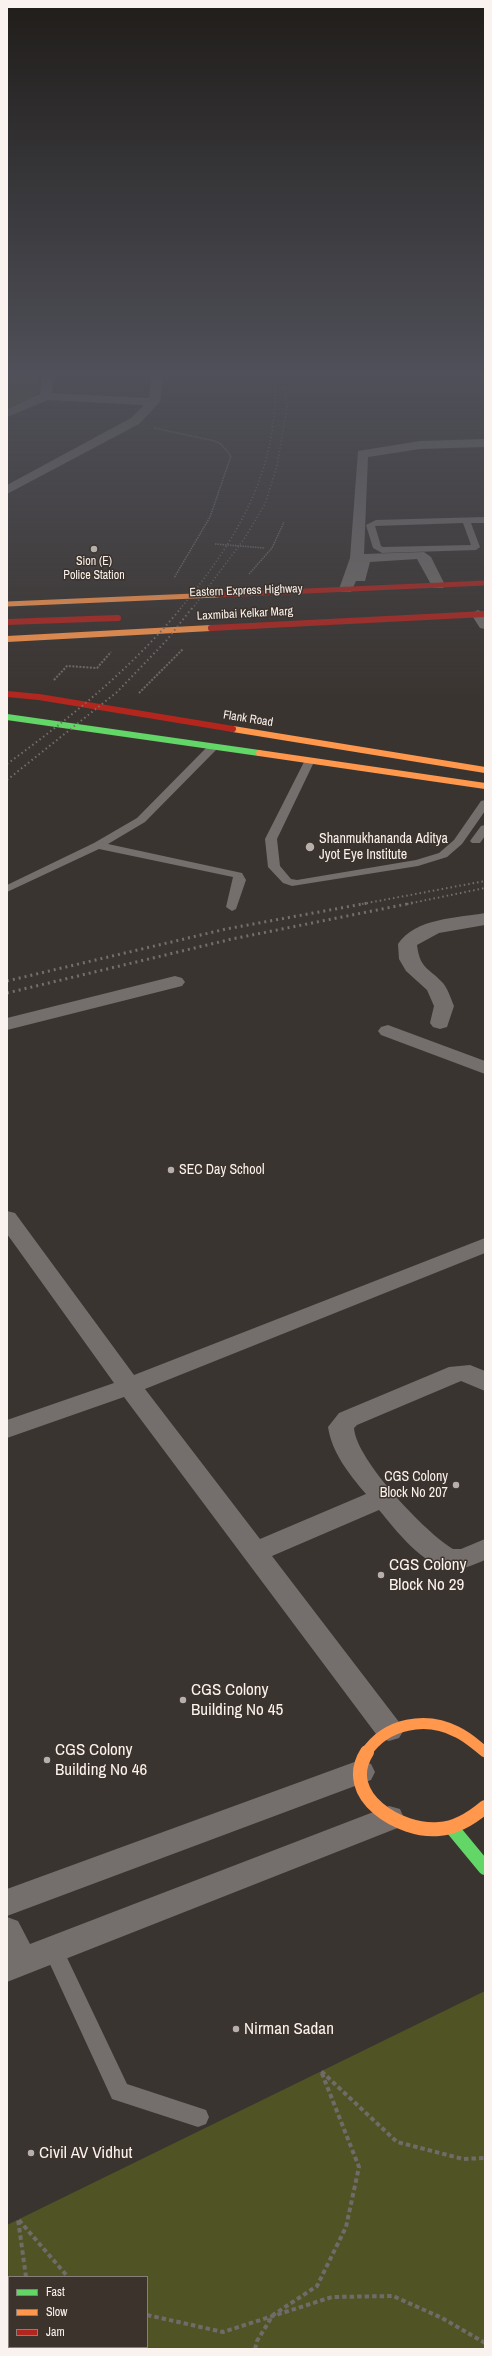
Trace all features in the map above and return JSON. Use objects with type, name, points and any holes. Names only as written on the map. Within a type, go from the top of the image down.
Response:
[{"type":"main road","name":"Laxmibai Kelkar Marg","points":[[7,604],[485,583]]},
{"type":"main road","points":[[443,585],[485,590]]},
{"type":"main road","name":"Eastern Express Highway","points":[[7,622],[24,617],[406,596]]},
{"type":"main road","points":[[24,617],[105,599]]},
{"type":"main road","name":"Eastern Express Highway","points":[[7,613],[24,617],[128,617]]},
{"type":"main road","name":"Laxmibai Kelkar Marg","points":[[7,639],[480,615]]},
{"type":"main road","points":[[24,617],[113,633]]},
{"type":"main road","name":"Flank Road","points":[[7,694],[39,697],[485,770]]},
{"type":"main road","points":[[7,717],[212,748],[485,786]]},
{"type":"main road","points":[[485,1752],[475,1737],[453,1728],[431,1723],[409,1724],[389,1730],[374,1740],[363,1755],[360,1772],[362,1789],[373,1806],[389,1818],[416,1828],[431,1830],[452,1828],[472,1819],[485,1807]]},
{"type":"main road","points":[[452,1828],[485,1868]]},
{"type":"street","points":[[352,588],[357,558],[360,487]]},
{"type":"street","points":[[352,588],[364,558],[420,555],[424,557],[443,585]]},
{"type":"street","points":[[440,1023],[444,1006],[436,987],[416,971],[409,959],[407,944],[413,936],[426,930],[485,919]]},
{"type":"street","points":[[7,1024],[174,982]]},
{"type":"street","points":[[388,1031],[485,1068]]},
{"type":"street","points":[[7,1218],[129,1386],[389,1730]]},
{"type":"street","points":[[7,1429],[129,1386],[485,1245]]},
{"type":"street","points":[[485,1384],[470,1373],[458,1373],[348,1419],[342,1427],[342,1439],[382,1498],[417,1533],[446,1558],[465,1557],[485,1549]]},
{"type":"street","points":[[255,1552],[382,1498]]},
{"type":"street","points":[[7,1903],[360,1772]]},
{"type":"street","points":[[7,1931],[15,1965],[389,1818]]},
{"type":"lane","points":[[466,520],[476,546],[382,550],[377,548],[370,525],[376,523],[466,520],[485,520]]},
{"type":"lane","points":[[7,890],[98,844],[141,820],[212,748]]},
{"type":"lane","points":[[309,762],[271,839],[274,867],[287,881],[296,884],[418,863],[443,855],[458,842],[485,803]]},
{"type":"lane","points":[[476,841],[485,828]]},
{"type":"lane","points":[[98,844],[238,875],[240,880],[232,907]]},
{"type":"lane","points":[[53,1949],[120,2092],[198,2117]]},
{"type":"path","points":[[172,582],[210,517],[220,487]]},
{"type":"path","points":[[244,580],[272,548],[284,522]]},
{"type":"path","points":[[215,544],[265,548]]},
{"type":"path","points":[[121,711],[188,644]]},
{"type":"path","points":[[39,697],[67,666],[96,668],[115,647]]},
{"type":"path","points":[[255,2349],[257,2341],[273,2315],[317,2286],[346,2227],[359,2167],[322,2071],[397,2142],[463,2159],[485,2158]]},
{"type":"path","points":[[26,2276],[18,2219],[67,2276]]},
{"type":"path","points":[[148,2315],[223,2332],[332,2297],[393,2296],[442,2318],[485,2343]]},
{"type":"green space","points":[[485,1991],[485,2349],[7,2349],[7,2225]]},
{"type":"railway","points":[[180,609],[201,583],[236,530],[256,487]]},
{"type":"railway","points":[[192,609],[244,539],[265,504],[270,487]]},
{"type":"railway","points":[[7,764],[54,729],[99,692],[142,652],[181,608]]},
{"type":"railway","points":[[7,780],[117,692],[166,641],[192,608]]},
{"type":"railway","points":[[362,904],[485,881]]},
{"type":"railway","points":[[407,904],[485,888]]},
{"type":"railway","points":[[7,981],[226,929],[368,903]]},
{"type":"railway","points":[[407,904],[412,903]]},
{"type":"railway","points":[[7,993],[232,939],[407,904]]},
{"type":"traffic: fast","points":[[7,717],[259,753]]},
{"type":"traffic: fast","points":[[452,1828],[485,1868]]},
{"type":"traffic: slow","points":[[7,604],[217,595]]},
{"type":"traffic: slow","points":[[7,639],[211,628]]},
{"type":"traffic: slow","points":[[233,729],[485,770]]},
{"type":"traffic: slow","points":[[259,753],[485,786]]},
{"type":"traffic: slow","points":[[485,1752],[462,1734],[448,1727],[426,1723],[414,1724],[392,1730],[374,1743],[364,1756],[360,1768],[363,1787],[371,1801],[381,1812],[408,1826],[424,1829],[439,1829],[454,1826],[471,1818],[485,1807]]},
{"type":"traffic: jam","points":[[217,595],[485,583]]},
{"type":"traffic: jam","points":[[211,628],[485,614]]},
{"type":"traffic: jam","points":[[7,622],[118,618]]},
{"type":"traffic: jam","points":[[7,694],[39,697],[233,729]]},
{"type":"place","name":"Sion (E) Police Station","points":[[94,549]]},
{"type":"place","name":"Shanmukhananda Aditya Jyot Eye Institute","points":[[310,847]]},
{"type":"place","name":"SEC Day School","points":[[171,1170]]},
{"type":"place","name":"CGS Colony Block No 207","points":[[456,1485]]},
{"type":"place","name":"CGS Colony Block No 29","points":[[381,1575]]},
{"type":"place","name":"CGS Colony Building No 45","points":[[183,1700]]},
{"type":"place","name":"CGS Colony Building No 46","points":[[47,1760]]},
{"type":"place","name":"Nirman Sadan","points":[[236,2029]]},
{"type":"place","name":"Civil AV Vidhut","points":[[31,2153]]}]
